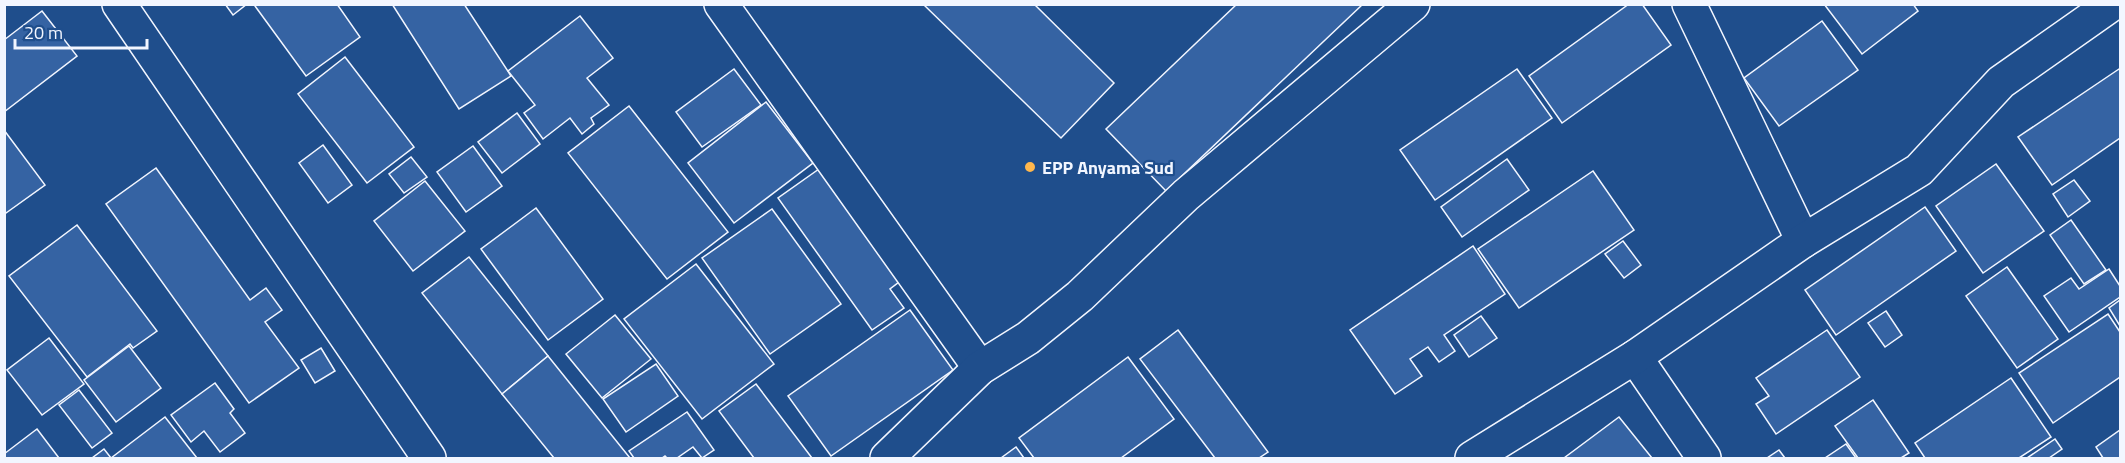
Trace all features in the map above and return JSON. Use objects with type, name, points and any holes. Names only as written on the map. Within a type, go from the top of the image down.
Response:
[{"type":"street","points":[[119,4],[429,459]]},
{"type":"street","points":[[721,4],[980,368]]},
{"type":"street","points":[[887,459],[980,368],[1028,338],[1080,296],[1186,195],[1413,4]]},
{"type":"street","points":[[1689,4],[1803,241]]},
{"type":"street","points":[[1472,459],[1635,357],[1803,241],[1919,170],[2001,82],[2112,4]]},
{"type":"street","points":[[1635,357],[1704,459]]},
{"type":"building","points":[[225,4],[247,4],[233,15]]},
{"type":"building","points":[[258,4],[337,4],[360,37],[306,76],[255,6]]},
{"type":"building","points":[[392,4],[464,4],[511,76],[459,109]]},
{"type":"building","points":[[923,4],[1034,4],[1114,83],[1061,138]]},
{"type":"building","points":[[1237,4],[1363,4],[1166,191],[1106,129]]},
{"type":"building","points":[[1629,4],[1642,4],[1671,45],[1562,123],[1529,76]]},
{"type":"building","points":[[1824,4],[1913,4],[1918,11],[1862,54]]},
{"type":"building","points":[[42,11],[77,56],[4,112],[4,40]]},
{"type":"building","points":[[580,16],[613,58],[587,78],[609,105],[591,118],[594,124],[582,134],[570,118],[543,139],[524,113],[535,105],[508,71]]},
{"type":"building","points":[[1822,21],[1858,70],[1779,126],[1744,78]]},
{"type":"building","points":[[345,57],[414,147],[367,183],[298,94]]},
{"type":"building","points":[[734,69],[761,105],[702,147],[676,112]]},
{"type":"building","points":[[1517,69],[1552,118],[1435,200],[1400,150]]},
{"type":"building","points":[[2119,69],[2120,138],[2052,185],[2018,137]]},
{"type":"building","points":[[766,102],[813,163],[734,223],[688,163]]},
{"type":"building","points":[[629,106],[728,232],[667,279],[568,153]]},
{"type":"building","points":[[517,113],[540,144],[502,173],[478,142]]},
{"type":"building","points":[[4,130],[45,185],[6,213],[4,210]]},
{"type":"building","points":[[323,145],[352,185],[328,203],[299,163]]},
{"type":"building","points":[[473,146],[502,186],[466,212],[437,172]]},
{"type":"building","points":[[411,157],[427,177],[404,193],[389,174]]},
{"type":"building","points":[[1507,159],[1529,190],[1462,237],[1441,207]]},
{"type":"building","points":[[1996,164],[2044,231],[1983,273],[1936,206]]},
{"type":"building","points":[[156,168],[250,300],[266,288],[282,310],[265,322],[299,368],[249,403],[106,204]]},
{"type":"building","points":[[819,169],[899,282],[890,289],[904,308],[872,330],[778,198]]},
{"type":"building","points":[[1593,171],[1634,230],[1519,308],[1478,249]]},
{"type":"building","points":[[2074,180],[2090,201],[2068,217],[2053,194]]},
{"type":"building","points":[[425,181],[465,231],[413,271],[374,221]]},
{"type":"building","points":[[1925,207],[1956,251],[1836,335],[1805,290]]},
{"type":"building","points":[[536,208],[603,299],[548,340],[481,249]]},
{"type":"building","points":[[772,209],[841,304],[770,354],[702,258]]},
{"type":"building","points":[[2071,220],[2106,270],[2084,284],[2050,235]]},
{"type":"building","points":[[77,225],[157,331],[133,348],[130,344],[87,377],[9,276]]},
{"type":"building","points":[[1623,241],[1641,265],[1624,278],[1605,254]]},
{"type":"building","points":[[1473,246],[1505,294],[1444,335],[1455,351],[1439,362],[1428,347],[1410,359],[1422,376],[1395,394],[1350,330]]},
{"type":"building","points":[[469,257],[548,356],[502,394],[422,293]]},
{"type":"building","points":[[696,264],[774,364],[702,419],[624,319]]},
{"type":"building","points":[[2007,267],[2058,339],[2017,368],[1966,296]]},
{"type":"building","points":[[2109,269],[2120,286],[2120,297],[2069,332],[2044,296],[2071,278],[2079,289]]},
{"type":"building","points":[[2120,300],[2120,326],[2109,308]]},
{"type":"building","points":[[910,310],[953,370],[831,456],[788,396]]},
{"type":"building","points":[[1886,311],[1902,335],[1885,347],[1868,323]]},
{"type":"building","points":[[2108,314],[2120,332],[2120,377],[2053,423],[2019,373]]},
{"type":"building","points":[[615,315],[651,359],[602,398],[566,354]]},
{"type":"building","points":[[1481,316],[1497,338],[1469,357],[1454,335]]},
{"type":"building","points":[[1178,330],[1268,452],[1259,458],[1215,458],[1140,359]]},
{"type":"building","points":[[1827,330],[1860,377],[1776,434],[1756,404],[1769,396],[1756,378]]},
{"type":"building","points":[[49,338],[84,384],[42,415],[7,370]]},
{"type":"building","points":[[129,346],[161,388],[116,422],[84,380]]},
{"type":"building","points":[[321,348],[335,371],[315,383],[301,360]]},
{"type":"building","points":[[548,356],[630,458],[554,458],[502,394]]},
{"type":"building","points":[[1128,357],[1174,419],[1121,458],[1034,458],[1019,438]]},
{"type":"building","points":[[656,364],[678,396],[626,432],[603,399]]},
{"type":"building","points":[[2011,378],[2051,437],[2019,458],[1925,458],[1915,443]]},
{"type":"building","points":[[215,383],[234,409],[230,413],[245,433],[220,452],[204,431],[191,442],[171,415]]},
{"type":"building","points":[[756,384],[812,458],[754,458],[719,411]]},
{"type":"building","points":[[79,390],[112,433],[92,448],[59,405]]},
{"type":"building","points":[[1873,400],[1909,453],[1901,458],[1858,458],[1835,426]]},
{"type":"building","points":[[687,412],[714,450],[702,458],[693,447],[677,458],[665,456],[662,458],[634,458],[629,451]]},
{"type":"building","points":[[165,417],[197,458],[111,458]]},
{"type":"building","points":[[1619,417],[1652,458],[1564,458]]},
{"type":"building","points":[[37,429],[59,458],[4,458],[4,454]]},
{"type":"building","points":[[2120,430],[2120,458],[2103,458],[2096,447]]},
{"type":"building","points":[[2055,439],[2062,449],[2049,458],[2027,458]]},
{"type":"building","points":[[1846,444],[1856,458],[1825,458]]},
{"type":"building","points":[[1016,447],[1024,458],[1001,458]]},
{"type":"building","points":[[104,449],[111,458],[92,458]]},
{"type":"building","points":[[1779,450],[1785,458],[1767,458]]},
{"type":"place","name":"EPP Anyama Sud","points":[[1030,167]]}]
